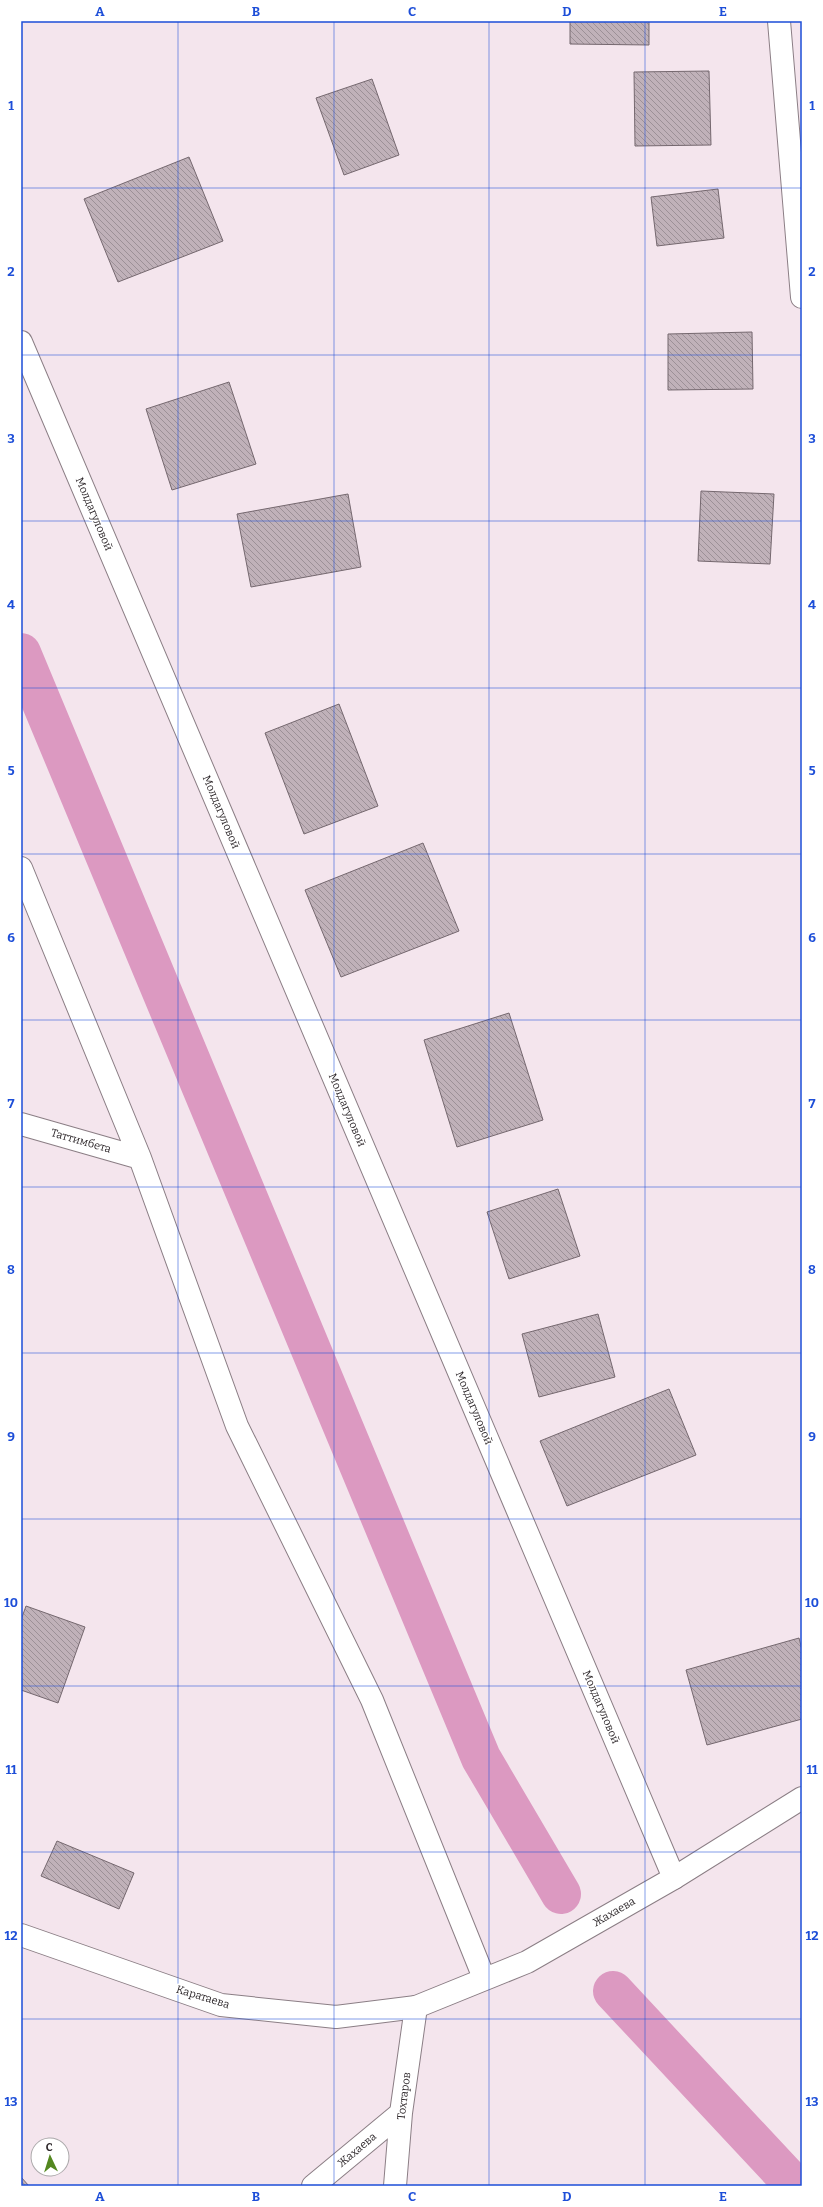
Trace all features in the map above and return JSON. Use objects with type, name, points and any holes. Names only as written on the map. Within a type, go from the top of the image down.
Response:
[{"type":"street","points":[[779,21],[802,297]]},
{"type":"street","name":"Молдагуловой","points":[[21,342],[665,1884]]},
{"type":"street","points":[[21,868],[140,1158],[236,1426],[372,1700],[484,1978]]},
{"type":"street","name":"Таттимбета","points":[[21,1124],[140,1158]]},
{"type":"street","name":"Жахаева","points":[[416,2006],[527,1962],[665,1884],[802,1798]]},
{"type":"street","name":"Каратаева","points":[[21,1935],[221,2005],[336,2017],[416,2006]]},
{"type":"street","name":"Тохтаров","points":[[395,2186],[401,2113],[416,2006]]},
{"type":"street","name":"Жахаева","points":[[313,2186],[401,2113]]},
{"type":"building","points":[[570,21],[649,21],[649,45],[570,44]]},
{"type":"building","points":[[709,71],[711,145],[635,146],[634,72]]},
{"type":"building","points":[[372,79],[399,155],[344,175],[316,98]]},
{"type":"building","points":[[189,157],[223,241],[118,282],[84,199]]},
{"type":"building","points":[[718,189],[724,238],[657,246],[651,197]]},
{"type":"building","points":[[752,332],[753,389],[668,390],[668,334]]},
{"type":"building","points":[[229,382],[256,464],[172,490],[146,409]]},
{"type":"building","points":[[701,491],[774,494],[770,564],[698,561]]},
{"type":"building","points":[[348,494],[361,567],[251,587],[237,514]]},
{"type":"building","points":[[339,704],[378,806],[304,834],[265,733]]},
{"type":"building","points":[[423,843],[459,931],[341,977],[305,890]]},
{"type":"building","points":[[509,1013],[543,1120],[457,1147],[424,1040]]},
{"type":"building","points":[[558,1189],[580,1256],[509,1279],[487,1212]]},
{"type":"building","points":[[598,1314],[615,1377],[539,1397],[522,1334]]},
{"type":"building","points":[[669,1389],[696,1455],[567,1506],[540,1441]]},
{"type":"building","points":[[26,1606],[85,1627],[58,1703],[21,1690],[21,1620]]},
{"type":"building","points":[[799,1638],[802,1650],[802,1719],[707,1745],[686,1670]]},
{"type":"building","points":[[57,1841],[134,1873],[119,1909],[41,1876]]},
{"type":"building","points":[[21,2177],[29,2186],[21,2186]]},
{"type":"waterway","points":[[21,653],[481,1758],[561,1894]]},
{"type":"waterway","points":[[613,1991],[795,2186]]}]
